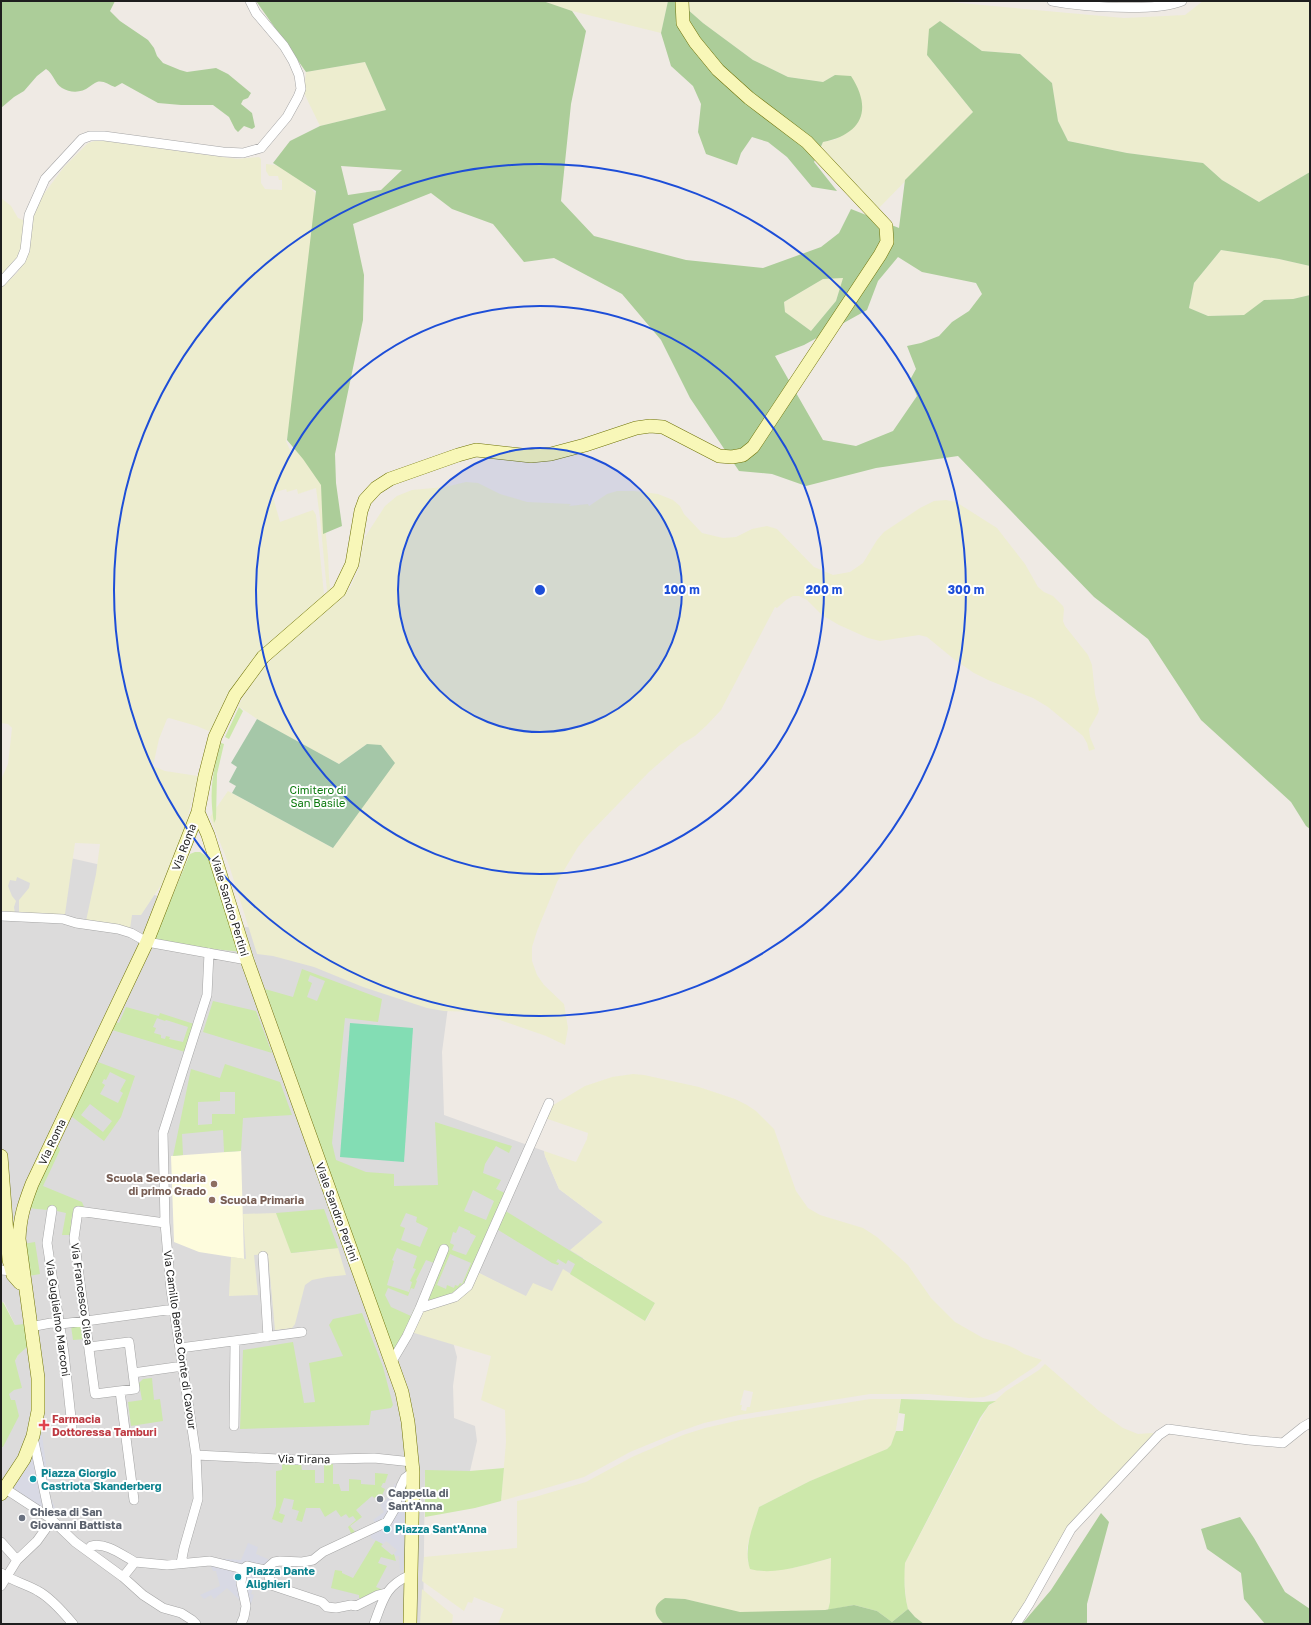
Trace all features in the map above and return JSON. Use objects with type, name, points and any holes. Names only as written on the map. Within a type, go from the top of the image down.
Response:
[{"type":"street","points":[[1,282],[21,260],[25,250],[29,215],[45,179],[82,140],[90,136],[104,136],[223,152],[243,153],[261,148],[287,117],[301,89],[299,75],[293,61],[284,46],[256,13],[250,1]]},
{"type":"street","name":"Via Roma","points":[[2,1489],[24,1459],[33,1436],[39,1399],[38,1378],[19,1239],[19,1221],[22,1208],[147,942],[198,812],[215,737],[235,695],[263,657],[339,591],[352,564],[361,511],[365,500],[376,488],[390,479],[476,450],[531,456],[551,454],[585,445],[636,428],[650,426],[663,427],[719,456],[732,458],[743,455],[753,447],[880,255],[887,242],[886,226],[807,142],[749,98],[718,70],[695,42],[683,23],[682,1]]},
{"type":"street","points":[[1052,1],[1126,8],[1172,5],[1182,1]]},
{"type":"street","name":"Viale Sandro Pertini","points":[[198,812],[208,835],[247,960],[402,1392],[408,1422],[412,1467],[410,1624]]},
{"type":"street","points":[[1,916],[64,919],[76,923],[118,929],[131,933],[147,942],[247,960]]},
{"type":"street","name":"Via Camillo Benso Conte di Cavour","points":[[181,1564],[198,1499],[196,1455],[174,1309],[166,1223],[163,1134],[207,995],[210,954]]},
{"type":"street","points":[[420,1308],[455,1297],[468,1286],[549,1103]]},
{"type":"street","points":[[1,1156],[9,1254],[6,1271],[20,1283],[24,1283]]},
{"type":"street","name":"Via Guglielmo Marconi","points":[[52,1210],[47,1243],[60,1324],[72,1427]]},
{"type":"street","name":"Via Francesco Cilea","points":[[120,1391],[95,1394],[74,1238],[78,1211],[166,1223]]},
{"type":"street","points":[[391,1363],[407,1336],[444,1250]]},
{"type":"street","points":[[263,1256],[268,1336]]},
{"type":"street","points":[[30,1327],[51,1323],[60,1324],[174,1309]]},
{"type":"street","points":[[180,1348],[235,1342],[302,1332]]},
{"type":"street","points":[[89,1347],[129,1342],[135,1389],[120,1391],[134,1500]]},
{"type":"street","points":[[234,1426],[235,1342]]},
{"type":"street","points":[[133,1373],[183,1366]]},
{"type":"street","points":[[1016,1624],[1029,1604],[1071,1529],[1159,1435],[1168,1429],[1283,1443],[1302,1427],[1310,1423]]},
{"type":"street","points":[[1,1586],[4,1575],[37,1541],[51,1519],[33,1436]]},
{"type":"street","name":"Via Tirana","points":[[196,1455],[298,1460],[374,1458],[412,1467]]},
{"type":"street","points":[[265,1570],[274,1562],[302,1562],[313,1560],[323,1552],[387,1522],[394,1510],[401,1486],[412,1467]]},
{"type":"street","points":[[2,1489],[51,1519],[75,1542],[123,1577],[143,1595],[163,1608],[181,1613],[196,1624]]},
{"type":"street","points":[[1,1542],[17,1560]]},
{"type":"street","points":[[88,1551],[91,1546],[98,1544],[107,1547],[135,1562],[167,1565],[210,1562],[243,1569],[247,1566],[265,1570],[269,1576],[270,1585],[322,1602],[327,1607],[336,1608],[351,1605],[356,1606],[378,1595],[386,1593]]},
{"type":"street","points":[[123,1577],[135,1562]]},
{"type":"street","points":[[241,1624],[244,1618],[246,1606],[241,1582],[243,1569]]},
{"type":"street","points":[[4,1575],[39,1591],[50,1600],[72,1624]]},
{"type":"street","points":[[374,1624],[386,1593],[398,1581],[410,1575]]},
{"type":"shaded area","points":[[66,857],[101,865],[124,882],[183,907],[210,921],[308,937],[448,1007],[442,1052],[444,1115],[544,1151],[559,1189],[603,1222],[567,1284],[547,1308],[479,1273],[453,1342],[457,1357],[453,1386],[454,1418],[475,1426],[477,1441],[470,1471],[425,1471],[423,1624],[1,1624],[1,1375],[15,1361],[18,1355],[15,1325],[4,1302],[1,1303],[1,862]]},
{"type":"shaded area","points":[[241,1151],[244,1259],[199,1252],[174,1242],[171,1156]]},
{"type":"shaded area","name":"Piazza Giorgio Castriota Skanderberg","points":[[39,1435],[42,1435],[47,1472],[54,1491],[49,1493],[57,1513],[50,1518],[13,1499],[11,1486]]},
{"type":"shaded area","name":"Piazza Sant'Anna","points":[[394,1484],[405,1489],[406,1569],[400,1571],[399,1556],[394,1554],[397,1550],[386,1541],[383,1544],[371,1538],[369,1526],[375,1522],[373,1520],[384,1512],[380,1505],[388,1497],[390,1497],[394,1491]]},
{"type":"shaded area","name":"Piazza Dante Alighieri","points":[[248,1543],[258,1547],[256,1554],[268,1559],[278,1568],[273,1580],[258,1575],[251,1594],[254,1595],[249,1609],[227,1588],[214,1599],[211,1595],[204,1599],[200,1595],[220,1586],[216,1571],[213,1571],[210,1564],[210,1558],[241,1560]]},
{"type":"green space","points":[[1,1],[115,1],[110,11],[120,21],[148,40],[154,48],[157,56],[163,63],[187,72],[216,68],[228,74],[251,93],[248,98],[243,100],[241,104],[252,113],[255,127],[252,129],[244,126],[238,132],[229,117],[213,105],[158,103],[122,83],[115,87],[104,82],[99,82],[83,90],[76,92],[69,91],[59,86],[51,73],[46,69],[37,76],[24,91],[1,108]]},
{"type":"green space","points":[[256,1],[543,1],[572,11],[586,31],[571,104],[561,201],[594,236],[686,260],[763,268],[821,247],[839,233],[851,209],[899,228],[905,180],[973,112],[927,55],[929,29],[940,21],[982,51],[1020,54],[1052,83],[1058,121],[1068,141],[1127,153],[1203,163],[1222,180],[1259,202],[1310,172],[1310,266],[1279,259],[1221,250],[1194,283],[1189,308],[1208,316],[1244,315],[1264,300],[1293,299],[1310,295],[1310,829],[1306,826],[1291,802],[1201,720],[1148,639],[1094,597],[958,456],[876,468],[806,486],[772,474],[739,471],[690,398],[661,340],[622,294],[554,258],[524,262],[493,224],[452,209],[431,193],[353,224],[364,275],[363,320],[335,454],[336,483],[342,526],[323,534],[321,485],[303,459],[287,440],[316,191],[273,163],[290,141],[320,126],[386,110],[365,62],[306,72]],"holes":[[[341,166],[402,170],[381,190],[348,195]],[[898,257],[922,272],[976,283],[982,294],[969,311],[952,322],[939,336],[921,343],[907,346],[916,369],[910,380],[917,396],[893,431],[856,446],[823,440],[775,356],[804,345],[867,310],[878,281]],[[843,278],[836,301],[811,331],[785,312],[784,302],[823,279]]]},
{"type":"green space","points":[[543,1],[668,1],[661,33],[572,11]]},
{"type":"green space","points":[[668,1],[678,1],[703,23],[753,60],[788,77],[823,82],[835,75],[851,76],[858,88],[861,100],[862,110],[860,119],[855,127],[847,133],[823,142],[814,162],[837,191],[812,187],[787,157],[768,142],[752,137],[741,153],[737,165],[706,154],[698,132],[701,104],[693,86],[671,66],[661,33]]},
{"type":"green space","points":[[678,1],[938,1],[1124,18],[1185,15],[1203,1],[1310,1],[1310,172],[1259,202],[1222,180],[1203,163],[1127,153],[1068,141],[1058,121],[1052,83],[1020,54],[982,51],[940,21],[927,55],[973,112],[878,209],[821,147],[823,142],[837,139],[835,75],[823,82],[788,77],[753,60],[703,23]]},
{"type":"green space","points":[[365,62],[386,110],[320,126],[304,93],[306,72]]},
{"type":"green space","points":[[98,140],[237,159],[259,157],[261,159],[261,183],[265,189],[282,190],[282,180],[279,180],[278,176],[269,176],[266,171],[266,164],[276,165],[302,179],[315,193],[318,208],[289,431],[286,441],[290,450],[294,451],[298,449],[321,484],[330,587],[334,591],[328,593],[327,591],[316,488],[298,494],[297,489],[287,492],[286,489],[272,493],[280,522],[313,510],[316,515],[324,594],[322,601],[267,649],[213,733],[197,726],[169,718],[167,719],[159,739],[153,766],[165,771],[198,776],[182,840],[163,882],[141,915],[132,915],[130,929],[86,921],[96,874],[100,844],[75,843],[65,914],[19,915],[19,900],[29,888],[30,883],[17,877],[16,881],[10,880],[8,886],[16,901],[14,907],[15,914],[1,913],[1,780],[8,764],[12,728],[8,724],[1,723],[1,288],[17,273],[24,262],[32,215],[43,195],[64,167],[88,143]]},
{"type":"green space","points":[[1,198],[11,206],[18,218],[25,221],[22,246],[17,258],[1,277]]},
{"type":"green space","points":[[1221,250],[1279,259],[1310,266],[1310,295],[1293,299],[1264,300],[1245,315],[1208,316],[1189,308],[1194,283]]},
{"type":"green space","points":[[843,278],[836,301],[811,331],[785,312],[784,302],[823,279]]},
{"type":"green space","points":[[466,482],[478,483],[500,494],[527,502],[571,504],[569,506],[588,504],[589,506],[607,494],[617,491],[634,491],[658,494],[673,500],[680,506],[684,514],[702,533],[723,538],[736,537],[752,529],[767,526],[777,529],[814,567],[833,575],[850,572],[863,563],[877,540],[884,532],[920,508],[934,501],[946,500],[956,502],[997,528],[1025,564],[1038,587],[1044,592],[1053,596],[1063,606],[1063,621],[1065,626],[1088,655],[1092,665],[1095,694],[1099,709],[1089,729],[1090,737],[1095,749],[1089,751],[1083,736],[1048,707],[1033,698],[974,673],[955,660],[927,637],[919,635],[880,641],[868,638],[839,625],[822,615],[807,600],[799,596],[793,596],[777,608],[775,607],[721,710],[695,736],[680,745],[649,772],[589,834],[578,847],[557,882],[537,931],[532,947],[532,961],[537,975],[544,985],[564,1004],[568,1028],[565,1045],[546,1036],[477,1012],[444,1011],[427,1008],[363,987],[314,967],[273,956],[257,954],[229,865],[210,817],[228,791],[333,848],[338,841],[367,744],[339,764],[260,721],[238,706],[254,679],[281,649],[339,599],[340,600],[344,597],[343,595],[350,588],[358,571],[365,537],[385,506],[397,496],[412,490],[445,487]]},
{"type":"green space","points":[[239,707],[243,711],[229,739],[225,737]]},
{"type":"green space","name":"Cimitero di San Basile","points":[[257,719],[339,764],[367,744],[381,745],[395,763],[333,848],[232,793],[236,786],[229,782],[237,767],[231,763]]},
{"type":"green space","points":[[221,743],[224,744],[217,774],[216,819],[214,823],[212,812],[212,783],[215,764]]},
{"type":"green space","points":[[200,852],[209,858],[242,952],[154,940],[190,854]]},
{"type":"green space","points":[[302,969],[382,999],[378,1022],[345,1018],[332,1143],[336,1160],[366,1172],[394,1174],[394,1186],[438,1185],[435,1122],[512,1146],[509,1153],[496,1146],[485,1164],[483,1173],[501,1180],[496,1189],[505,1193],[466,1281],[451,1294],[419,1306],[394,1351],[265,989],[293,997]],"holes":[[[310,975],[325,981],[317,1001],[307,997],[312,983],[308,981]],[[473,1190],[494,1201],[486,1220],[464,1211]],[[406,1213],[417,1217],[416,1222],[428,1228],[420,1247],[401,1240],[405,1228],[400,1226]],[[459,1226],[470,1231],[470,1233],[476,1236],[466,1255],[452,1250],[454,1245],[450,1243],[453,1232],[456,1233]],[[397,1248],[417,1256],[413,1268],[416,1269],[410,1281],[412,1282],[409,1292],[387,1285],[394,1261],[392,1260]],[[450,1254],[471,1263],[462,1284],[460,1283],[458,1286],[455,1285],[454,1288],[447,1285],[446,1289],[437,1285]],[[426,1260],[434,1263],[416,1310],[414,1309],[411,1316],[391,1307],[385,1295],[388,1288],[408,1296],[411,1288],[414,1289],[416,1280]]]},
{"type":"green space","points":[[213,1001],[256,1011],[272,1053],[203,1032]]},
{"type":"green space","points":[[126,1007],[159,1016],[160,1013],[194,1024],[185,1052],[112,1030],[116,1022],[119,1023]],"holes":[[[157,1018],[166,1020],[188,1027],[183,1042],[169,1039],[170,1037],[166,1036],[165,1039],[161,1038],[161,1035],[154,1033],[156,1028],[153,1027]]]},
{"type":"green space","points":[[350,1023],[413,1028],[404,1162],[340,1157]]},
{"type":"green space","points":[[98,1062],[135,1076],[121,1117],[104,1141],[71,1116]],"holes":[[[110,1072],[126,1080],[120,1091],[123,1093],[118,1103],[100,1094],[105,1085],[102,1083],[104,1079],[106,1080]],[[90,1104],[112,1121],[103,1132],[81,1115]]]},
{"type":"green space","points":[[225,1064],[280,1082],[292,1115],[243,1118],[241,1151],[224,1152],[223,1130],[182,1134],[183,1155],[173,1156],[191,1069],[220,1078]],"holes":[[[220,1092],[235,1092],[235,1114],[212,1114],[212,1124],[198,1125],[198,1102],[220,1101]]]},
{"type":"green space","points":[[633,1074],[644,1075],[699,1087],[735,1099],[747,1105],[756,1111],[774,1129],[796,1191],[808,1208],[820,1215],[863,1228],[877,1237],[908,1265],[931,1298],[955,1322],[983,1338],[1007,1345],[1024,1354],[1042,1360],[1036,1366],[997,1392],[984,1397],[970,1398],[928,1394],[870,1394],[739,1415],[704,1423],[630,1452],[584,1477],[501,1501],[506,1442],[505,1410],[481,1400],[491,1356],[411,1332],[423,1310],[446,1302],[477,1272],[526,1296],[533,1283],[552,1291],[563,1269],[646,1321],[655,1303],[570,1250],[603,1222],[559,1189],[544,1151],[576,1162],[587,1139],[588,1133],[545,1118],[550,1107],[585,1086],[612,1077]],"holes":[[[744,1390],[753,1392],[750,1407],[747,1407],[746,1411],[741,1410],[742,1405],[740,1405]]]},
{"type":"green space","points":[[55,1145],[59,1147],[60,1150],[43,1186],[82,1202],[84,1207],[74,1207],[71,1221],[71,1235],[62,1235],[66,1213],[57,1211],[57,1209],[49,1208],[47,1210],[28,1208]]},
{"type":"green space","points":[[324,1209],[338,1248],[291,1253],[276,1213]]},
{"type":"green space","points":[[504,1210],[655,1303],[645,1321],[570,1274],[575,1264],[568,1260],[566,1264],[558,1259],[556,1262],[559,1263],[558,1265],[552,1263],[495,1228]]},
{"type":"green space","points":[[276,1213],[292,1253],[338,1248],[346,1275],[312,1280],[305,1285],[295,1324],[292,1328],[275,1330],[268,1254],[254,1255],[258,1295],[229,1296],[231,1257],[246,1259],[243,1214]]},
{"type":"green space","points":[[35,1242],[40,1274],[29,1276],[23,1244]]},
{"type":"green space","points":[[3,1302],[15,1325],[25,1324],[28,1346],[18,1355],[15,1361],[22,1388],[14,1390],[9,1394],[11,1400],[15,1400],[19,1416],[3,1447],[1,1447],[1,1303]]},
{"type":"green space","points":[[362,1313],[383,1367],[393,1405],[391,1408],[371,1411],[369,1425],[240,1429],[243,1350],[293,1342],[304,1403],[315,1402],[309,1363],[343,1356],[329,1325],[333,1319]]},
{"type":"green space","points":[[71,1326],[78,1326],[82,1328],[85,1339],[73,1340]]},
{"type":"green space","points":[[1045,1364],[1099,1411],[1123,1428],[1138,1434],[1152,1433],[1158,1435],[1069,1535],[1021,1624],[924,1624],[908,1609],[904,1575],[905,1563],[987,1408],[1006,1391],[1039,1370]]},
{"type":"green space","points":[[152,1378],[154,1400],[160,1399],[163,1421],[131,1426],[128,1402],[142,1400],[139,1383],[143,1379]]},
{"type":"green space","points":[[870,1399],[901,1399],[895,1435],[891,1445],[887,1449],[875,1455],[810,1481],[759,1507],[747,1548],[748,1563],[759,1571],[793,1568],[832,1558],[830,1602],[828,1610],[741,1613],[685,1599],[665,1598],[658,1618],[664,1624],[498,1624],[504,1609],[474,1597],[472,1603],[468,1602],[464,1611],[422,1581],[424,1557],[517,1548],[517,1501],[586,1482],[632,1457],[683,1435],[705,1428],[740,1420]]},
{"type":"green space","points":[[901,1399],[983,1402],[996,1401],[989,1405],[980,1418],[905,1563],[904,1574],[908,1609],[892,1622],[877,1611],[854,1605],[828,1610],[830,1602],[831,1558],[780,1570],[759,1571],[750,1569],[748,1561],[748,1545],[759,1507],[810,1481],[887,1449],[891,1445],[896,1431],[903,1431],[905,1414],[899,1413]]},
{"type":"green space","points":[[282,1461],[301,1463],[302,1470],[315,1470],[315,1483],[324,1483],[324,1462],[333,1462],[333,1484],[339,1484],[341,1491],[349,1491],[349,1479],[361,1480],[361,1484],[375,1485],[375,1473],[388,1474],[385,1483],[383,1483],[381,1487],[385,1489],[382,1495],[381,1494],[374,1498],[372,1496],[356,1510],[362,1517],[350,1526],[356,1533],[352,1535],[348,1527],[356,1520],[353,1516],[349,1518],[346,1514],[341,1517],[336,1510],[325,1517],[320,1508],[306,1508],[302,1522],[296,1520],[299,1511],[292,1509],[294,1500],[284,1498],[279,1513],[285,1515],[282,1523],[272,1519],[276,1506],[276,1471],[282,1470]]},
{"type":"green space","points":[[504,1468],[501,1501],[475,1508],[425,1517],[425,1470],[470,1471]]},
{"type":"green space","points":[[1101,1513],[1109,1522],[1087,1604],[1087,1624],[1022,1624],[1051,1590]]},
{"type":"green space","points":[[1240,1517],[1254,1538],[1285,1592],[1310,1609],[1310,1624],[1265,1624],[1244,1599],[1241,1573],[1207,1549],[1201,1529]]},
{"type":"green space","points":[[376,1540],[383,1544],[381,1546],[392,1555],[394,1554],[396,1561],[381,1557],[378,1563],[387,1566],[376,1587],[383,1590],[359,1598],[359,1595],[331,1588],[335,1570],[342,1571],[342,1573],[353,1578]]},
{"type":"green space","points":[[422,1589],[453,1615],[452,1624],[420,1624]]},
{"type":"green space","points":[[665,1598],[685,1599],[740,1612],[825,1610],[854,1605],[877,1611],[892,1622],[908,1609],[924,1624],[664,1624],[656,1614],[656,1607]]},
{"type":"place","name":"Scuola Secondaria di primo Grado","points":[[214,1184]]},
{"type":"place","name":"Scuola Primaria","points":[[212,1200]]},
{"type":"place","name":"Farmacia Dottoressa Tamburi","points":[[44,1425]]},
{"type":"place","name":"Piazza Giorgio Castriota Skanderberg","points":[[33,1479]]},
{"type":"place","name":"Cappella di Sant'Anna","points":[[380,1499]]},
{"type":"place","name":"Chiesa di San Giovanni Battista","points":[[22,1518]]},
{"type":"place","name":"Piazza Sant'Anna","points":[[387,1529]]},
{"type":"place","name":"Piazza Dante Alighieri","points":[[238,1577]]}]
